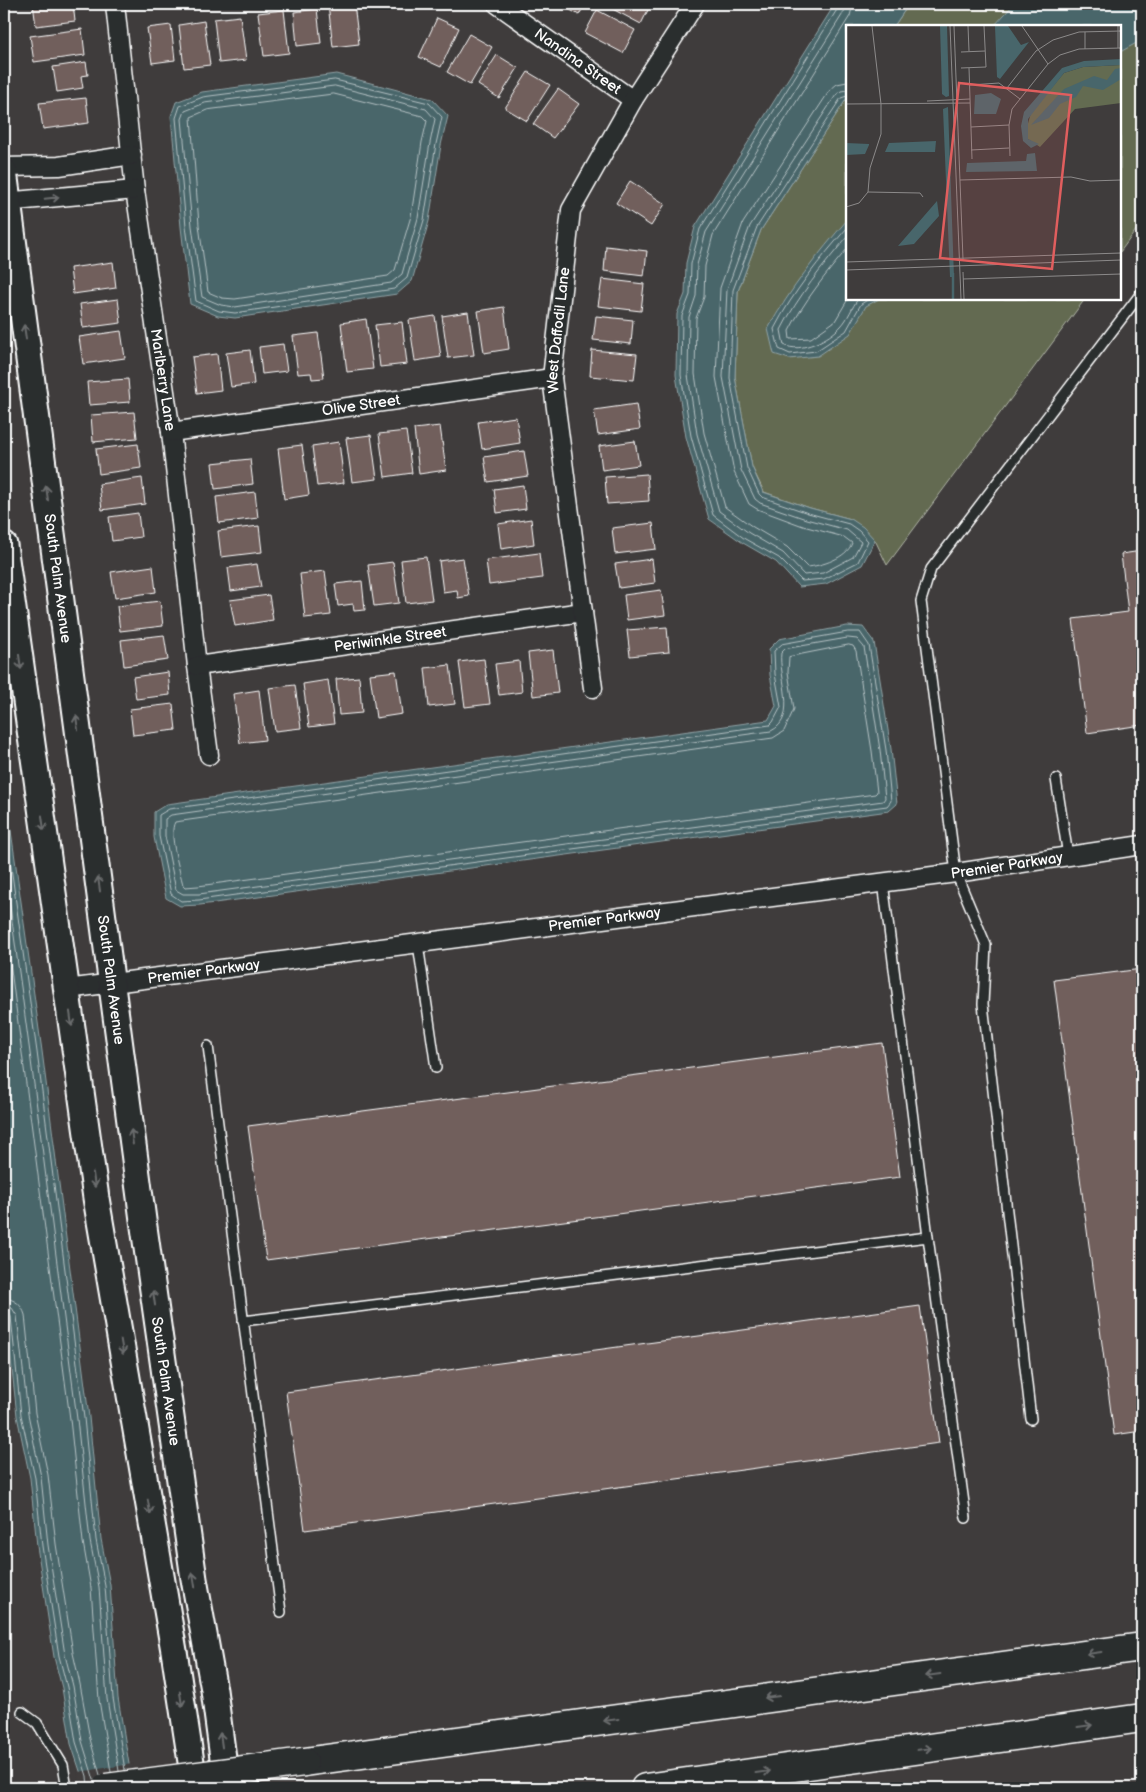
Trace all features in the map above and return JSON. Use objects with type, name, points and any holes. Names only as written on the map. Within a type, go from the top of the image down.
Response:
[{"type":"highway","points":[[106,1788],[1142,1647]]},
{"type":"highway","points":[[645,1788],[1142,1718]]},
{"type":"main road","name":"South Palm Avenue","points":[[4,171],[6,202],[143,1220],[194,1579],[214,1690],[227,1788]]},
{"type":"main road","points":[[4,545],[96,1198],[174,1651],[195,1788]]},
{"type":"street","name":"Nandina Street","points":[[496,4],[634,100]]},
{"type":"street","name":"West Daffodil Lane","points":[[593,688],[552,378],[571,210],[634,100],[695,4]]},
{"type":"street","name":"Marlberry Lane","points":[[121,5],[135,190],[171,432],[197,666],[210,755]]},
{"type":"street","points":[[4,167],[59,166],[132,156]]},
{"type":"street","points":[[6,202],[135,190]]},
{"type":"street","name":"Olive Street","points":[[171,432],[552,378]]},
{"type":"street","name":"Periwinkle Street","points":[[197,666],[583,612]]},
{"type":"street","name":"Premier Parkway","points":[[67,989],[112,985],[956,873],[1142,845]]},
{"type":"lane","points":[[1031,1419],[984,1004],[986,945],[956,873],[921,601],[931,569],[1142,292]]},
{"type":"lane","points":[[1056,779],[1068,856]]},
{"type":"lane","points":[[883,882],[966,1518]]},
{"type":"lane","points":[[418,944],[436,1068]]},
{"type":"lane","points":[[208,1046],[281,1612]]},
{"type":"lane","points":[[243,1322],[928,1237]]},
{"type":"lane","points":[[22,1712],[37,1723],[63,1766],[66,1788]]},
{"type":"green space","points":[[909,4],[1142,4],[1142,222],[1121,251],[1121,25],[895,25]]},
{"type":"green space","points":[[846,100],[846,300],[1084,300],[887,565],[875,540],[851,519],[810,508],[764,492],[752,467],[735,377],[738,291],[761,230]]},
{"type":"water","points":[[835,4],[909,4],[895,25],[846,25],[846,100],[761,230],[738,291],[735,377],[752,467],[763,492],[810,508],[851,519],[863,527],[875,540],[862,565],[826,584],[799,587],[776,562],[743,543],[709,519],[686,437],[676,375],[677,314],[685,294],[686,263],[695,227]]},
{"type":"water","points":[[1014,4],[1142,4],[1142,40],[1121,51],[1121,25],[995,25]]},
{"type":"water","points":[[336,74],[432,99],[448,116],[441,145],[429,221],[412,281],[397,294],[235,318],[218,316],[190,304],[171,116],[176,102],[202,92]]},
{"type":"water","points":[[846,221],[846,300],[877,300],[866,306],[850,334],[818,356],[789,359],[774,354],[768,329],[805,272]]},
{"type":"water","points":[[847,626],[863,627],[874,642],[891,749],[897,804],[889,811],[200,905],[180,906],[166,898],[154,837],[154,812],[167,804],[768,720],[776,706],[770,675],[769,649],[779,639]]},
{"type":"water","points":[[4,781],[42,1051],[89,1417],[101,1539],[110,1585],[118,1698],[133,1788],[82,1777],[71,1744],[62,1688],[54,1657],[37,1546],[30,1478],[17,1416],[4,1294]]},
{"type":"pier","points":[[132,1764],[136,1788],[81,1788],[78,1772]]},
{"type":"building","points":[[33,4],[73,4],[75,21],[36,26]]},
{"type":"building","points":[[328,4],[354,4],[359,44],[333,47]]},
{"type":"building","points":[[560,4],[585,4],[579,15]]},
{"type":"building","points":[[603,4],[651,4],[641,24]]},
{"type":"building","points":[[317,9],[321,43],[297,46],[294,12]]},
{"type":"building","points":[[284,10],[289,53],[264,56],[258,13]]},
{"type":"building","points":[[597,10],[635,30],[623,53],[585,33]]},
{"type":"building","points":[[240,16],[246,60],[219,63],[214,19]]},
{"type":"building","points":[[437,18],[459,28],[441,67],[419,57]]},
{"type":"building","points":[[204,21],[210,65],[184,68],[179,25]]},
{"type":"building","points":[[171,25],[175,60],[152,63],[147,28]]},
{"type":"building","points":[[82,29],[85,55],[34,62],[30,36]]},
{"type":"building","points":[[469,34],[492,47],[470,85],[447,72]]},
{"type":"building","points":[[497,55],[518,68],[499,98],[478,85]]},
{"type":"building","points":[[86,62],[88,75],[81,76],[83,88],[57,92],[53,67]]},
{"type":"building","points":[[528,72],[550,85],[527,121],[505,108]]},
{"type":"building","points":[[558,89],[579,104],[553,138],[533,124]]},
{"type":"building","points":[[86,98],[89,123],[43,129],[39,103]]},
{"type":"building","points":[[630,181],[665,204],[651,226],[616,203]]},
{"type":"building","points":[[606,246],[647,251],[644,276],[604,271]]},
{"type":"building","points":[[113,262],[116,288],[73,294],[70,268]]},
{"type":"building","points":[[602,279],[644,284],[641,311],[598,306]]},
{"type":"building","points":[[118,299],[121,323],[83,328],[80,304]]},
{"type":"building","points":[[504,307],[509,349],[484,353],[478,311]]},
{"type":"building","points":[[468,312],[474,355],[448,358],[442,316]]},
{"type":"building","points":[[435,316],[441,357],[415,361],[409,320]]},
{"type":"building","points":[[596,316],[633,320],[631,344],[593,340]]},
{"type":"building","points":[[366,319],[373,369],[347,372],[341,323]]},
{"type":"building","points":[[402,322],[407,364],[380,367],[375,325]]},
{"type":"building","points":[[121,331],[125,358],[83,364],[79,337]]},
{"type":"building","points":[[318,333],[324,378],[312,379],[311,373],[298,374],[293,336]]},
{"type":"building","points":[[283,344],[287,371],[262,374],[259,347]]},
{"type":"building","points":[[250,350],[254,384],[231,387],[226,353]]},
{"type":"building","points":[[592,350],[637,354],[634,380],[590,376]]},
{"type":"building","points":[[217,354],[221,390],[197,393],[192,357]]},
{"type":"building","points":[[128,379],[130,402],[89,405],[87,382]]},
{"type":"building","points":[[636,404],[640,429],[598,435],[594,410]]},
{"type":"building","points":[[134,412],[137,438],[93,442],[91,415]]},
{"type":"building","points":[[516,417],[520,443],[482,449],[478,422]]},
{"type":"building","points":[[440,426],[446,470],[419,474],[414,429]]},
{"type":"building","points":[[406,431],[412,473],[385,477],[379,434]]},
{"type":"building","points":[[371,435],[377,479],[352,482],[346,438]]},
{"type":"building","points":[[635,441],[639,465],[602,470],[599,446]]},
{"type":"building","points":[[339,442],[344,483],[317,486],[312,446]]},
{"type":"building","points":[[138,444],[141,468],[99,474],[96,449]]},
{"type":"building","points":[[302,445],[309,495],[284,499],[278,448]]},
{"type":"building","points":[[524,451],[528,476],[488,482],[484,457]]},
{"type":"building","points":[[250,459],[253,484],[215,489],[212,463]]},
{"type":"building","points":[[647,474],[649,501],[607,504],[605,477]]},
{"type":"building","points":[[142,478],[145,504],[102,510],[99,484]]},
{"type":"building","points":[[523,485],[526,509],[497,513],[494,489]]},
{"type":"building","points":[[255,492],[258,518],[219,523],[216,497]]},
{"type":"building","points":[[138,513],[141,537],[112,541],[109,517]]},
{"type":"building","points":[[531,519],[534,544],[501,549],[498,524]]},
{"type":"building","points":[[653,523],[656,549],[615,554],[612,528]]},
{"type":"building","points":[[259,526],[262,552],[221,557],[218,531]]},
{"type":"building","points":[[1142,551],[1142,725],[1087,733],[1073,619],[1128,612],[1121,554]]},
{"type":"building","points":[[539,553],[542,578],[489,585],[486,560]]},
{"type":"building","points":[[426,557],[432,600],[406,603],[401,560]]},
{"type":"building","points":[[463,558],[469,596],[458,598],[457,590],[443,592],[439,561]]},
{"type":"building","points":[[652,559],[655,583],[619,588],[615,564]]},
{"type":"building","points":[[393,562],[399,603],[374,606],[368,565]]},
{"type":"building","points":[[257,564],[261,587],[231,591],[228,568]]},
{"type":"building","points":[[153,566],[156,592],[115,598],[111,572]]},
{"type":"building","points":[[325,571],[331,615],[305,618],[300,574]]},
{"type":"building","points":[[362,581],[365,610],[354,611],[353,604],[338,606],[335,584]]},
{"type":"building","points":[[661,590],[665,615],[627,620],[624,595]]},
{"type":"building","points":[[269,595],[273,620],[235,626],[230,600]]},
{"type":"building","points":[[160,601],[163,626],[120,631],[117,606]]},
{"type":"building","points":[[667,627],[669,652],[630,656],[627,630]]},
{"type":"building","points":[[164,635],[168,660],[124,666],[121,640]]},
{"type":"building","points":[[553,650],[558,693],[533,696],[528,653]]},
{"type":"building","points":[[484,659],[490,704],[465,707],[459,662]]},
{"type":"building","points":[[519,661],[522,692],[499,695],[495,664]]},
{"type":"building","points":[[450,665],[455,704],[429,707],[425,668]]},
{"type":"building","points":[[396,671],[402,714],[376,718],[370,674]]},
{"type":"building","points":[[168,672],[170,695],[136,699],[133,677]]},
{"type":"building","points":[[359,677],[362,713],[339,715],[336,679]]},
{"type":"building","points":[[328,680],[334,724],[309,727],[303,684]]},
{"type":"building","points":[[295,685],[301,728],[275,731],[269,688]]},
{"type":"building","points":[[259,690],[265,740],[240,743],[233,694]]},
{"type":"building","points":[[173,704],[176,730],[133,735],[130,709]]},
{"type":"building","points":[[1142,969],[1142,1431],[1114,1435],[1054,980]]},
{"type":"building","points":[[882,1043],[900,1177],[266,1260],[248,1126]]},
{"type":"building","points":[[920,1306],[939,1443],[305,1530],[286,1392]]}]
